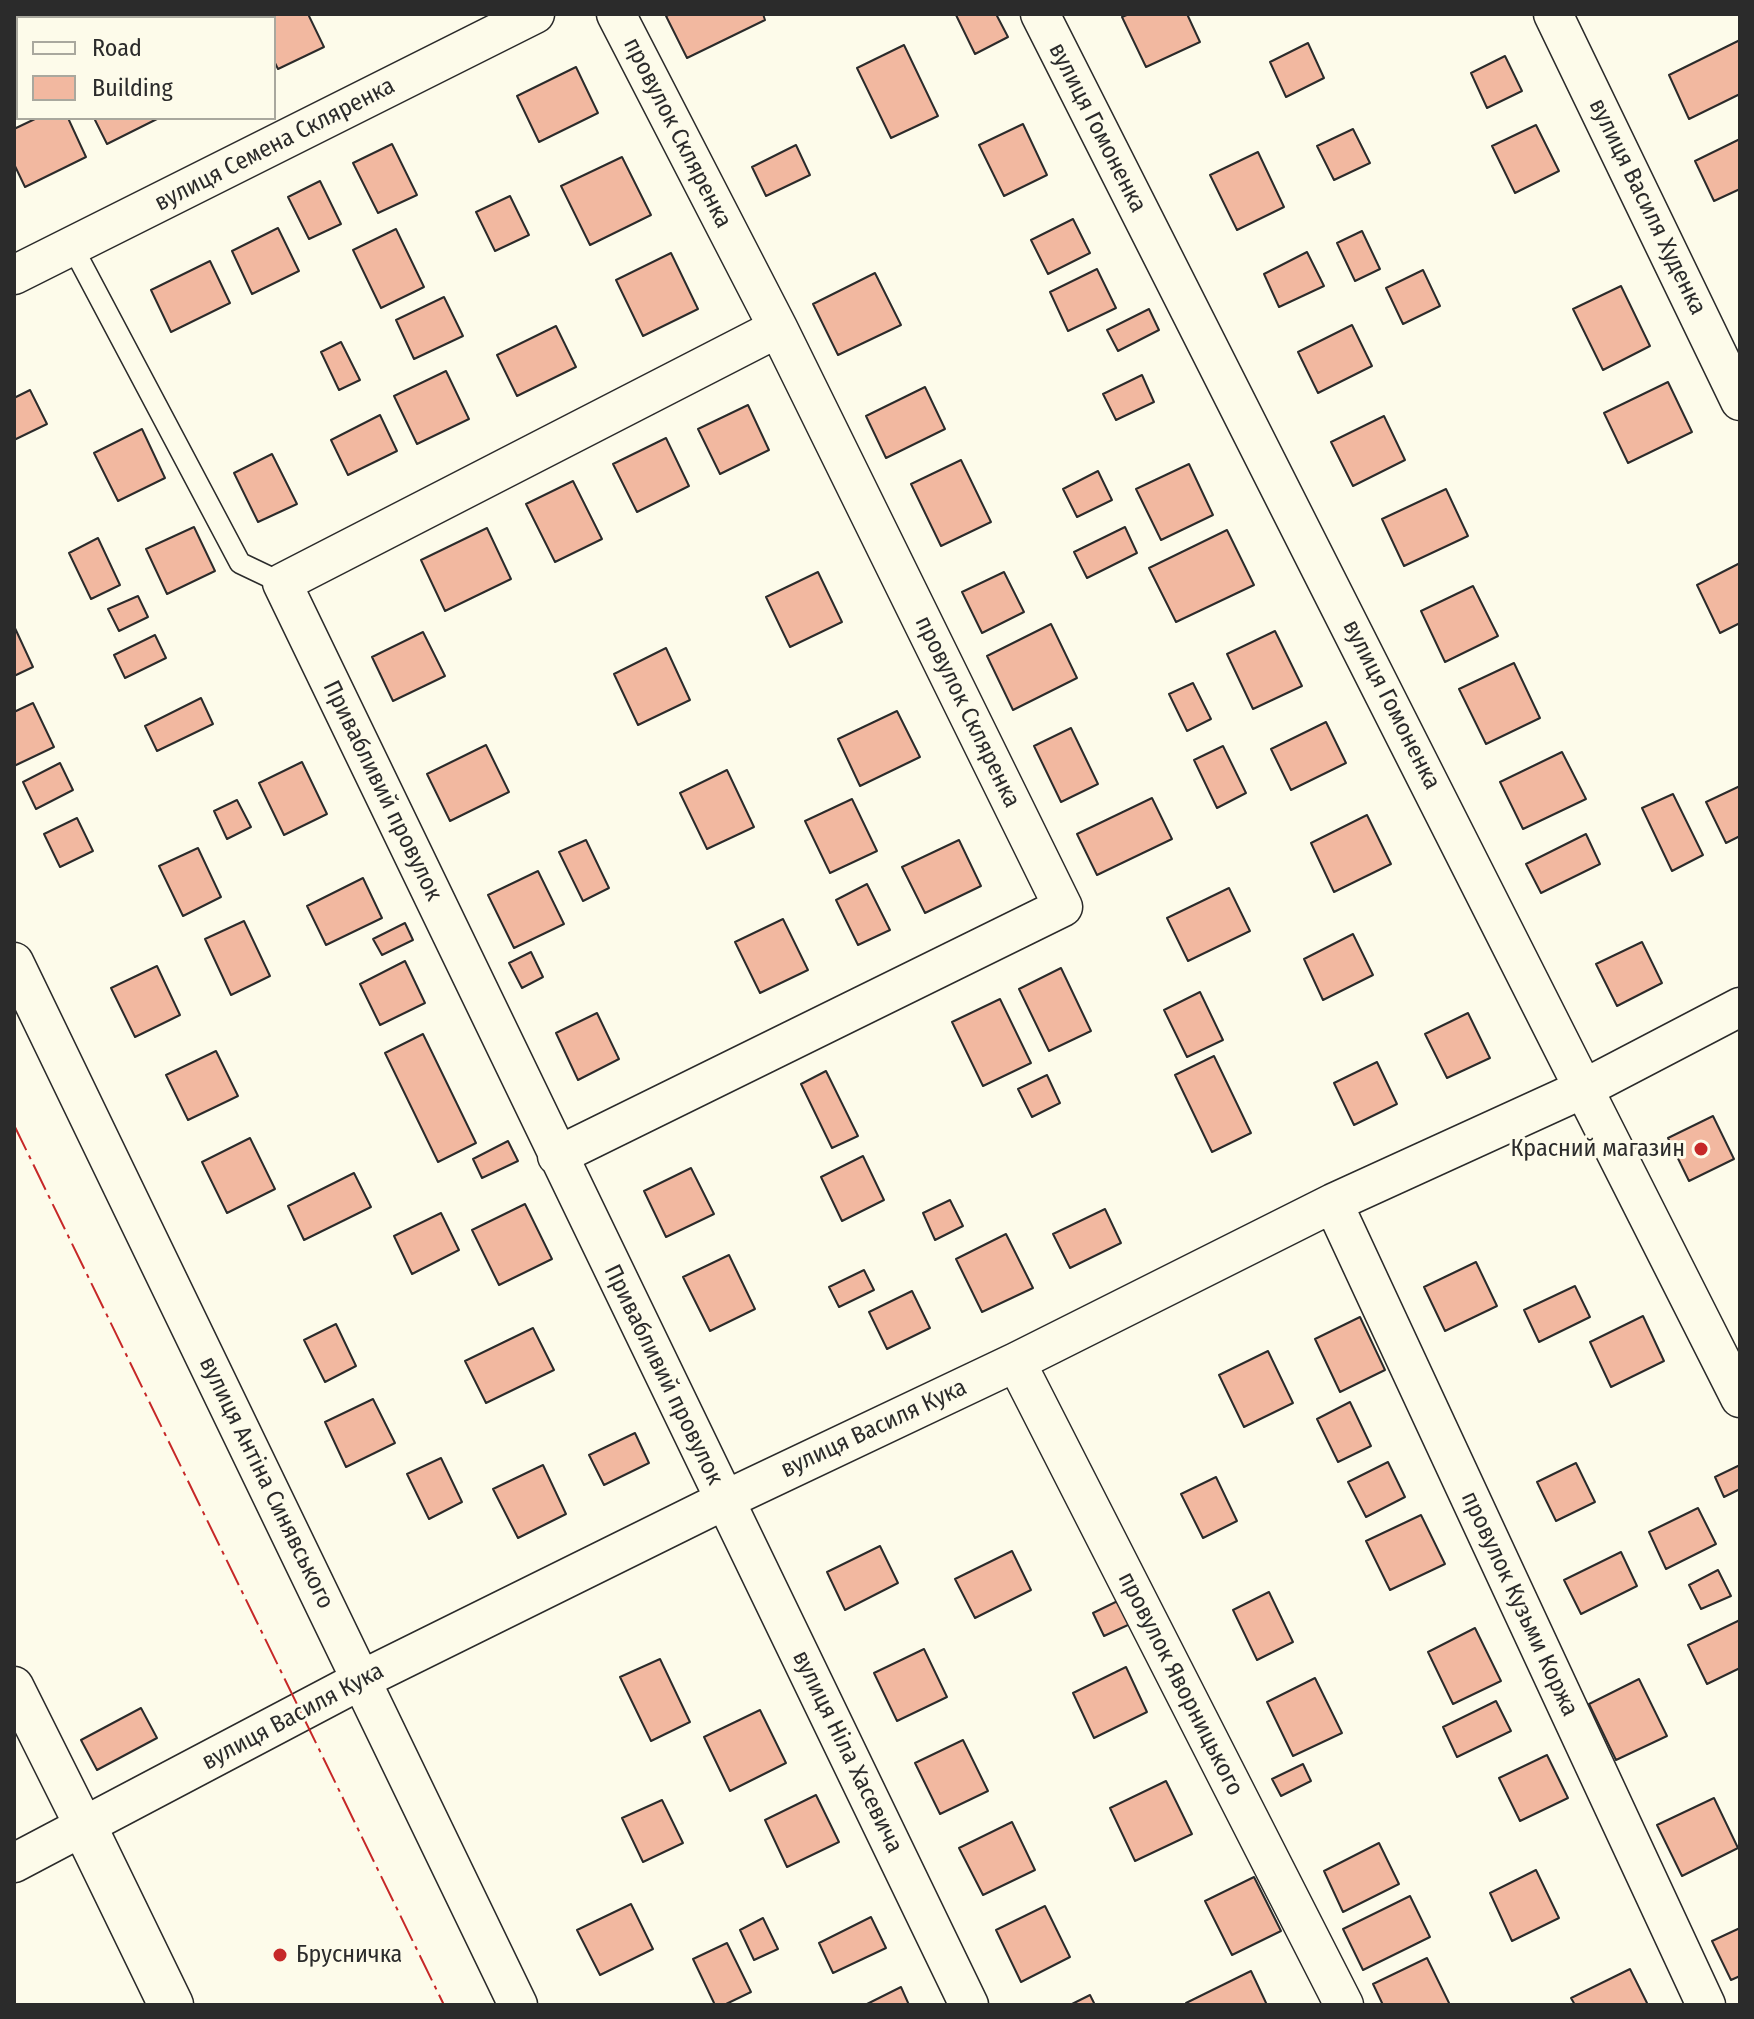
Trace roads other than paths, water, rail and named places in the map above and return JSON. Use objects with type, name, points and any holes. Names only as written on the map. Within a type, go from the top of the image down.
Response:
[{"type":"street","name":"вулиця Семена Скляренка","points":[[14,275],[535,14]]},
{"type":"street","name":"провулок Скляренка","points":[[557,1156],[1063,907],[778,328],[616,14]]},
{"type":"street","name":"вулиця Гомоненка","points":[[1040,14],[1740,1398]]},
{"type":"street","name":"вулиця Василя Худенка","points":[[1553,14],[1740,401]]},
{"type":"street","points":[[282,583],[778,328]]},
{"type":"street","name":"Привабливий провулок","points":[[282,583],[725,1500]]},
{"type":"street","name":"вулиця Антіна Синявського","points":[[14,962],[518,2005]]},
{"type":"street","name":"вулиця Василя Кука","points":[[14,1863],[361,1680],[725,1500],[1016,1362],[1333,1203],[1585,1088],[1740,1007]]},
{"type":"street","name":"провулок Кузьми Коржа","points":[[1333,1203],[1706,2005]]},
{"type":"street","name":"провулок Яворницького","points":[[1016,1362],[1344,2005]]},
{"type":"street","name":"вулиця Ніла Хасевича","points":[[725,1500],[969,2005]]},
{"type":"street","points":[[14,1686],[171,2005]]},
{"type":"lane","points":[[72,246],[240,563],[282,583]]},
{"type":"place","name":"Красний магазин","points":[[1701,1149]]},
{"type":"place","name":"Брусничка","points":[[280,1955]]}]
